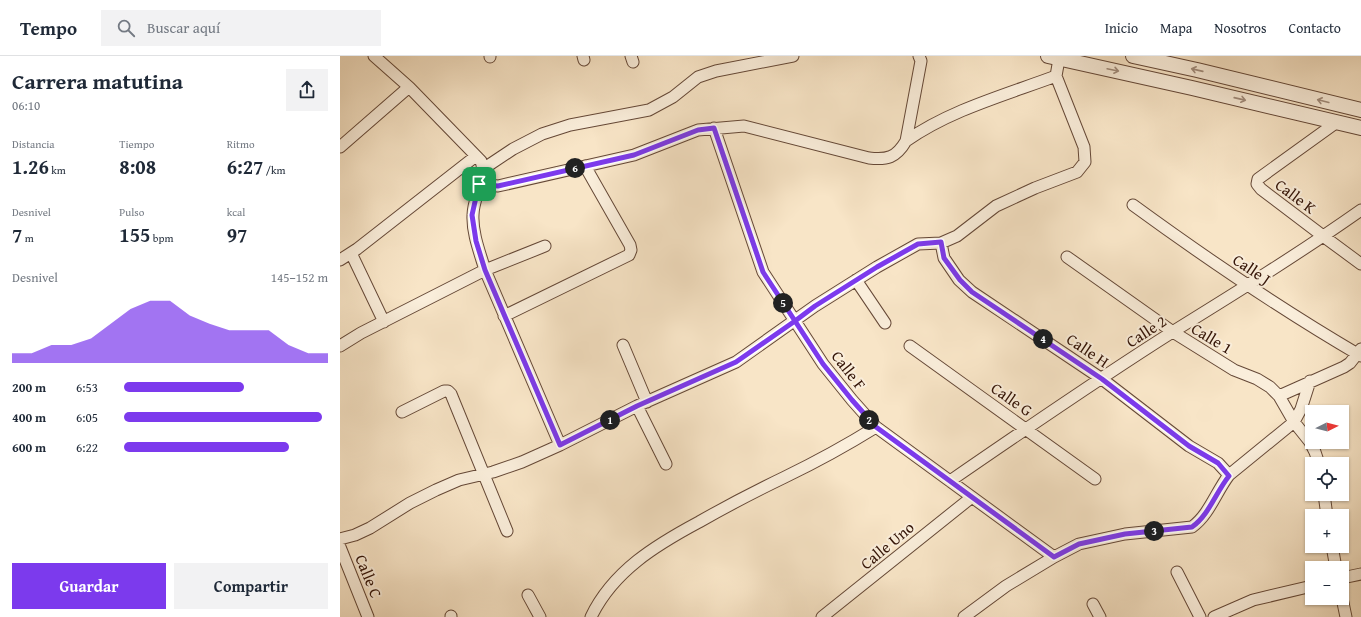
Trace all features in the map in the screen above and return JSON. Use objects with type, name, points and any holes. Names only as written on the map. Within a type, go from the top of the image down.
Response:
[{"type":"street","points":[[374,56],[408,87],[481,161],[483,169],[482,179],[479,184],[472,215],[476,241],[485,270],[560,445]]},
{"type":"street","points":[[483,169],[513,149],[542,134],[570,125],[650,110],[673,97],[698,77],[716,71],[793,56]]},
{"type":"street","points":[[479,184],[498,186],[634,155],[698,130],[744,126],[869,158],[884,160],[900,151],[906,141],[921,61],[919,56]]},
{"type":"street","points":[[1134,56],[1361,110]]},
{"type":"street","points":[[340,539],[355,535],[370,528],[410,503],[436,490],[459,480],[485,474],[522,462],[560,445],[642,404],[736,362],[815,306],[918,244],[941,242],[957,236],[996,206],[1035,188],[1077,172],[1085,162],[1084,147],[1056,76],[1054,57],[1361,128]]},
{"type":"street","points":[[906,141],[923,129],[971,107],[1056,76]]},
{"type":"street","points":[[340,147],[408,87]]},
{"type":"street","name":"Calle K","points":[[1337,122],[1258,179],[1257,184],[1261,189],[1361,264]]},
{"type":"street","name":"Calle F","points":[[714,128],[763,272],[823,364],[876,427],[1054,557]]},
{"type":"street","points":[[340,260],[476,156]]},
{"type":"street","points":[[504,316],[629,255],[631,250],[630,245],[585,166]]},
{"type":"street","name":"Calle J","points":[[1133,205],[1191,247],[1248,285],[1336,342],[1360,353]]},
{"type":"street","name":"Calle 2","points":[[950,481],[1026,428],[1172,332],[1248,285],[1361,210]]},
{"type":"street","name":"Calle H","points":[[941,242],[944,258],[960,280],[972,292],[1102,379],[1189,446],[1218,463],[1229,476]]},
{"type":"street","points":[[340,346],[361,333],[485,270],[544,246]]},
{"type":"street","points":[[351,253],[384,322]]},
{"type":"street","name":"Calle 1","points":[[1067,257],[1172,332],[1234,370],[1270,387],[1279,396],[1294,422],[1310,442],[1317,457]]},
{"type":"street","points":[[856,280],[885,322]]},
{"type":"street","points":[[623,345],[642,404],[666,464]]},
{"type":"street","name":"Calle G","points":[[910,346],[1095,479]]},
{"type":"street","points":[[1279,396],[1344,367],[1360,353]]},
{"type":"street","points":[[964,617],[1006,586],[1079,544],[1125,534],[1192,527],[1205,514],[1221,485],[1229,476],[1294,422],[1301,409],[1310,382]]},
{"type":"street","points":[[402,412],[444,391],[448,391],[451,394],[485,474],[507,531]]},
{"type":"street","points":[[591,617],[609,588],[631,565],[654,548],[736,501],[840,449],[876,427]]},
{"type":"street","name":"Calle Uno","points":[[822,617],[972,497]]},
{"type":"street","name":"Calle C","points":[[340,547],[368,617]]},
{"type":"street","points":[[1177,572],[1200,617]]},
{"type":"street","points":[[1349,577],[1361,574]]},
{"type":"street","points":[[1214,617],[1253,600],[1305,588]]},
{"type":"street","points":[[528,595],[540,617]]},
{"type":"street","points":[[1093,604],[1100,617]]},
{"type":"street","points":[[1343,605],[1346,617]]},
{"type":"route","points":[[479,184],[472,215],[476,241],[485,270],[560,445],[637,406],[736,362],[795,321],[823,364],[876,427],[1054,557],[1079,544],[1125,534],[1192,527],[1205,514],[1221,485],[1229,476],[1218,463],[1189,446],[1102,379],[972,292],[960,280],[944,258],[941,242],[918,244],[877,267],[815,306],[795,321],[763,272],[714,128],[698,130],[634,155],[554,172],[498,186],[479,184]]}]
